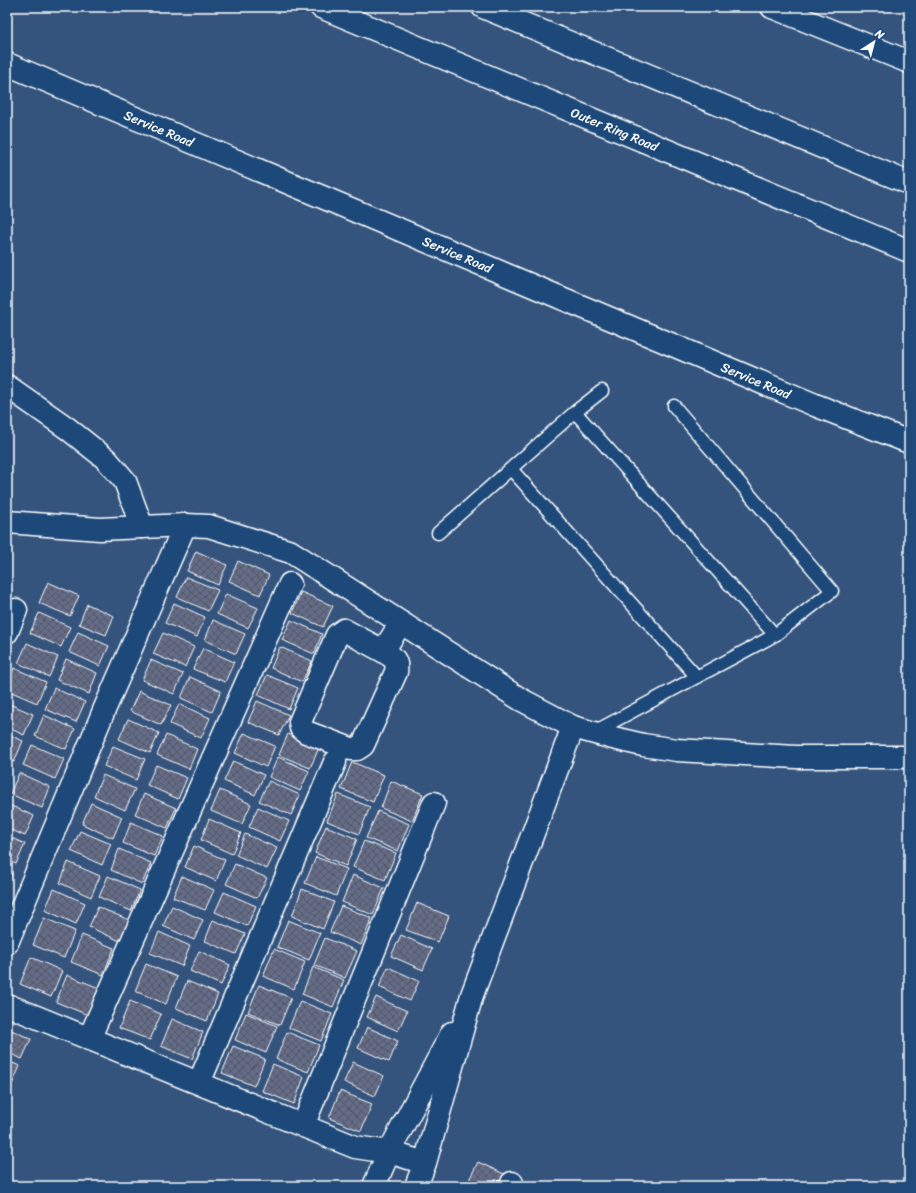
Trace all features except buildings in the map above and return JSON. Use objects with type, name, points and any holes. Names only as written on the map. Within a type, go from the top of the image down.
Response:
[{"type":"main road","name":"Outer Ring Road","points":[[321,7],[909,251]]},
{"type":"main road","points":[[483,7],[909,183]]},
{"type":"main road","points":[[772,7],[909,62]]},
{"type":"main road","name":"Service Road","points":[[7,64],[815,405],[909,442]]},
{"type":"main road","points":[[7,387],[67,428],[106,459],[125,481],[142,527]]},
{"type":"main road","points":[[7,522],[100,529],[185,525],[209,526],[291,552],[520,699],[583,730],[643,745],[677,750],[796,757],[909,757]]},
{"type":"main road","points":[[7,943],[105,708],[185,525]]},
{"type":"main road","points":[[90,1039],[290,584]]},
{"type":"main road","points":[[7,632],[16,610]]},
{"type":"main road","points":[[383,651],[401,623]]},
{"type":"main road","points":[[344,630],[383,651],[394,658],[397,666],[396,672],[363,745],[357,749],[351,749],[306,732],[301,728],[300,722],[337,635],[344,630]]},
{"type":"main road","points":[[374,1186],[389,1152],[472,995],[583,730]]},
{"type":"main road","points":[[199,1083],[335,762]]},
{"type":"main road","points":[[303,1126],[434,803]]},
{"type":"main road","points":[[416,1186],[425,1163],[472,995]]},
{"type":"main road","points":[[7,1005],[355,1147],[389,1152],[425,1163]]},
{"type":"lane","points":[[438,533],[575,412],[602,391]]},
{"type":"lane","points":[[583,730],[697,677],[775,635],[832,591],[674,406]]},
{"type":"lane","points":[[575,412],[775,635]]},
{"type":"lane","points":[[510,469],[697,677]]}]
